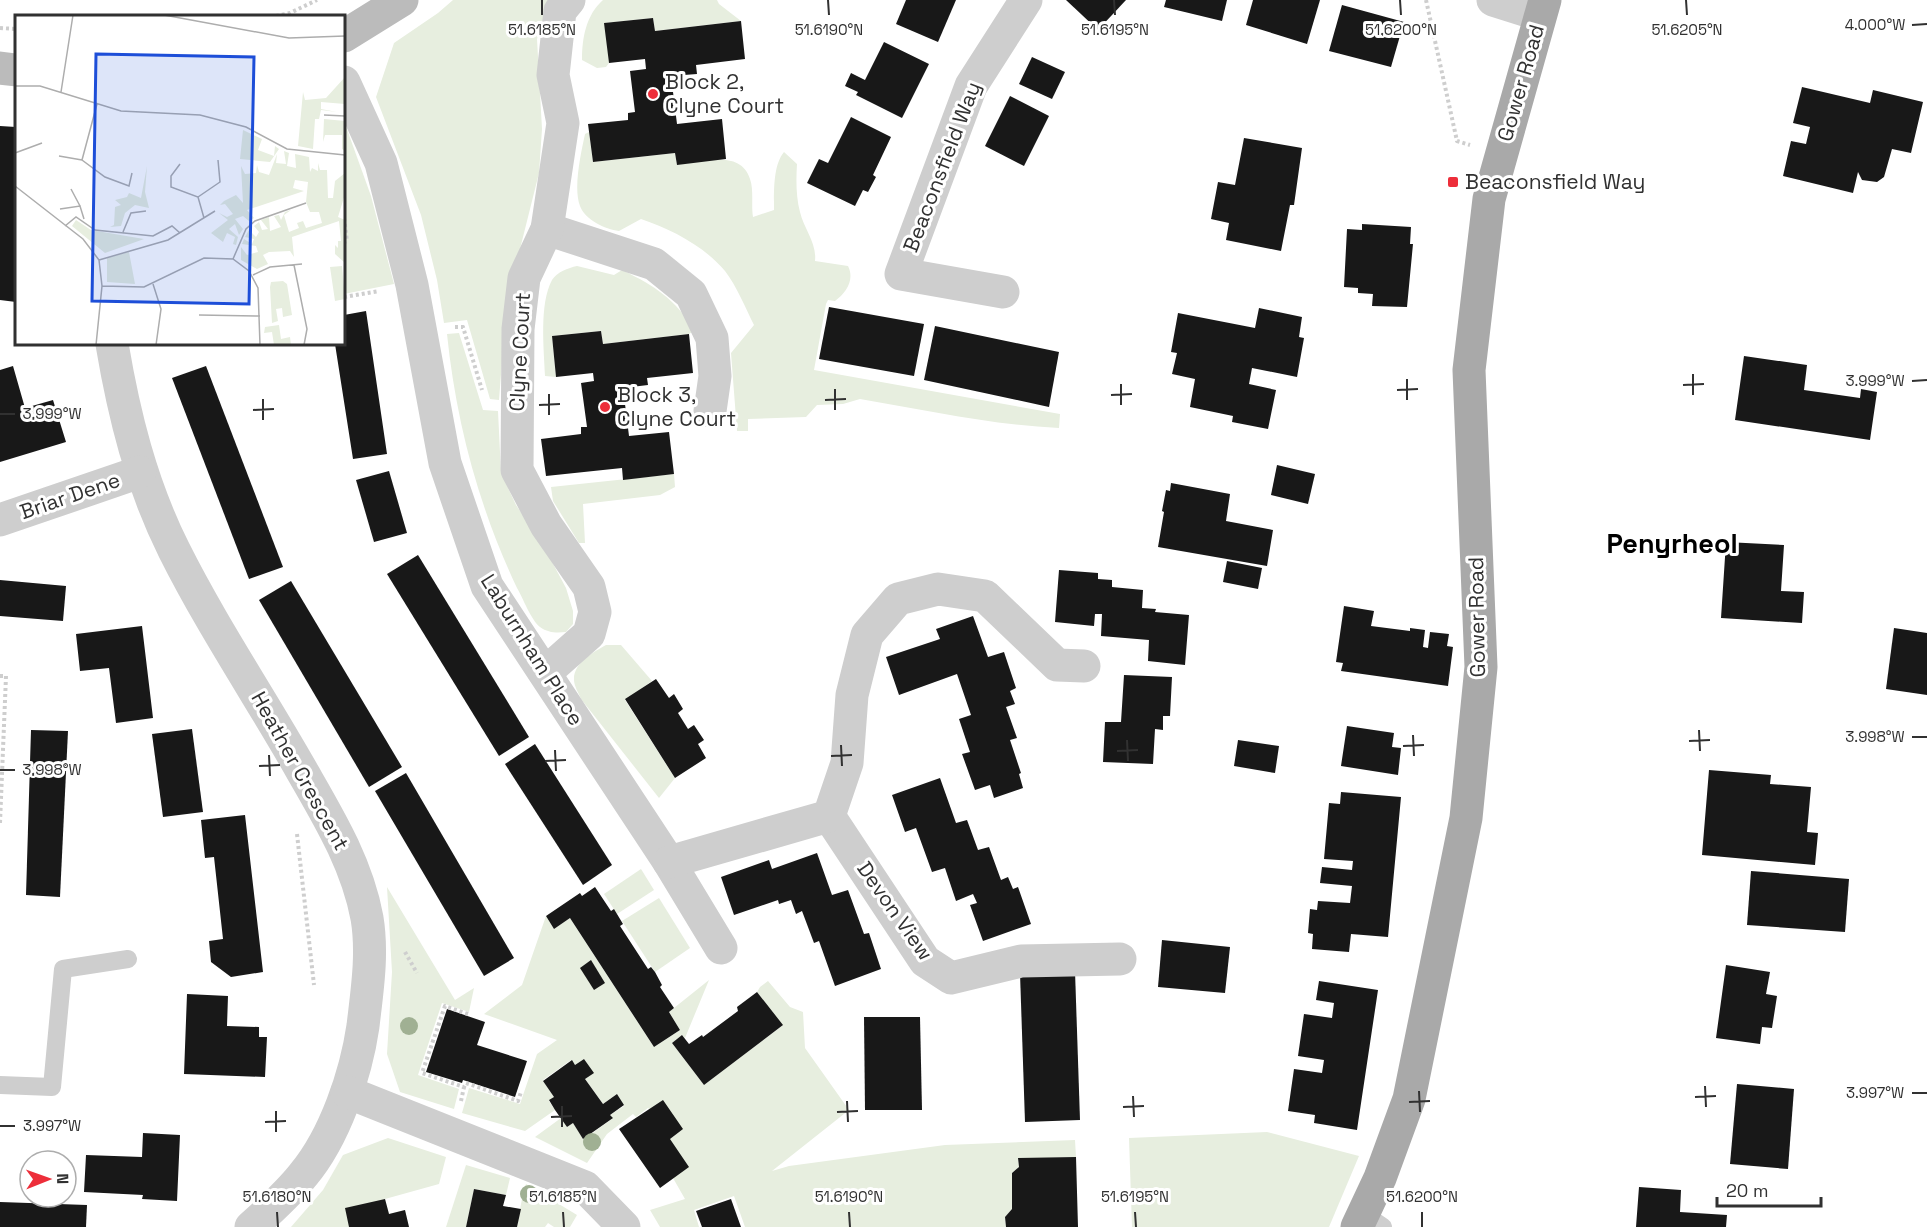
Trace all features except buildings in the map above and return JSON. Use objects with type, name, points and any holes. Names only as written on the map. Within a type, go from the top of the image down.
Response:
[{"type":"main road","name":"Gower Road","points":[[1368,1223],[1409,1098],[1466,818],[1481,667],[1469,369],[1488,199],[1542,7]]},
{"type":"street","points":[[345,35],[402,0]]},
{"type":"street","name":"Clyne Court","points":[[545,673],[589,634],[595,612],[589,587],[546,525],[517,470],[518,329],[524,278],[547,229],[563,123],[553,75],[560,11],[569,0]]},
{"type":"street","name":"Beaconsfield Way","points":[[1003,292],[901,274],[971,86],[1026,0]]},
{"type":"street","points":[[1493,0],[1542,7]]},
{"type":"street","points":[[0,68],[15,70]]},
{"type":"street","name":"Laburnham Place","points":[[345,84],[381,163],[422,330],[445,463],[487,586],[669,862],[721,948]]},
{"type":"street","points":[[547,229],[654,264],[691,294],[712,338],[715,376],[710,411]]},
{"type":"street","name":"Heather Crescent","points":[[112,345],[122,403],[140,472],[173,549],[329,818],[353,867],[367,919],[370,961],[360,1045],[347,1092],[328,1136],[304,1174],[251,1227]]},
{"type":"street","name":"Briar Dene","points":[[0,520],[140,472]]},
{"type":"street","points":[[669,862],[829,816],[847,762],[852,695],[867,635],[898,599],[938,589],[985,596],[1057,665],[1084,666]]},
{"type":"street","name":"Devon View","points":[[829,816],[925,961],[951,978],[1021,961],[1120,959]]},
{"type":"street","points":[[347,1092],[585,1187],[624,1227]]},
{"type":"lane","points":[[0,1085],[52,1087],[63,969],[128,959]]},
{"type":"path","points":[[281,15],[317,0]]},
{"type":"path","points":[[1426,0],[1457,141],[1500,156]]},
{"type":"path","points":[[0,28],[15,29]]},
{"type":"path","points":[[345,226],[347,241],[345,242]]},
{"type":"path","points":[[422,330],[463,327],[486,406],[517,406]]},
{"type":"path","points":[[0,676],[6,676],[0,823]]},
{"type":"path","points":[[296,824],[314,985]]},
{"type":"path","points":[[468,1014],[445,1006],[423,1073],[465,1087],[466,1083],[518,1101],[521,1092]]},
{"type":"green space","points":[[453,0],[553,0],[537,39],[542,129],[539,173],[506,310],[499,400],[490,399],[467,320],[444,323],[437,280],[421,215],[376,97],[394,43]]},
{"type":"green space","points":[[603,0],[717,0],[741,21],[655,31],[653,18],[605,23],[609,63],[606,67],[597,68],[582,60],[583,43],[589,20]]},
{"type":"green space","points":[[345,124],[371,196],[394,284],[345,294]]},
{"type":"green space","points":[[589,132],[593,162],[675,153],[677,165],[708,160],[738,164],[750,179],[753,217],[774,210],[776,171],[784,152],[797,164],[799,206],[814,248],[815,261],[848,266],[850,271],[850,281],[846,290],[835,301],[828,300],[826,304],[814,370],[1060,414],[1059,428],[984,420],[860,399],[843,404],[817,405],[806,417],[748,419],[748,431],[737,431],[731,353],[754,325],[741,297],[717,262],[697,246],[675,233],[641,219],[619,231],[602,226],[586,216],[578,199],[577,180],[585,134]]},
{"type":"green space","points":[[577,266],[614,275],[622,270],[634,276],[655,288],[671,301],[695,330],[689,334],[603,344],[601,331],[552,336],[556,377],[545,376],[543,327],[548,290],[557,275]]},
{"type":"green space","points":[[459,333],[483,410],[498,411],[501,473],[516,505],[543,545],[566,588],[573,611],[573,624],[566,632],[546,630],[533,619],[503,558],[491,527],[471,464],[456,400],[447,334]]},
{"type":"green space","points":[[674,474],[675,487],[660,495],[583,504],[585,543],[579,543],[553,501],[551,487]]},
{"type":"green space","points":[[606,645],[621,645],[652,681],[625,700],[675,778],[659,798],[581,699],[576,687],[574,680],[577,668],[585,659]]},
{"type":"green space","points":[[641,869],[654,890],[617,914],[604,894]]},
{"type":"green space","points":[[387,887],[455,1000],[474,988],[469,1012],[442,1003],[418,1075],[459,1089],[454,1109],[400,1092],[387,1054],[392,972]]},
{"type":"green space","points":[[659,898],[690,948],[655,972],[622,921]]},
{"type":"green space","points":[[546,916],[554,929],[570,918],[654,1047],[680,1030],[669,1012],[709,980],[685,1038],[682,1035],[672,1043],[704,1085],[782,1026],[757,992],[768,981],[790,1007],[803,1012],[805,1048],[849,1110],[772,1171],[789,1166],[945,1145],[1075,1140],[1076,1157],[1018,1159],[1019,1167],[1012,1173],[1012,1209],[1005,1217],[1006,1227],[745,1227],[734,1196],[694,1210],[699,1227],[660,1227],[650,1210],[685,1199],[673,1178],[670,1139],[682,1129],[648,1108],[636,1117],[633,1114],[607,1134],[587,1163],[535,1137],[561,1118],[567,1127],[573,1123],[584,1139],[612,1119],[610,1115],[624,1106],[617,1094],[603,1104],[585,1079],[593,1073],[584,1059],[575,1065],[571,1060],[543,1080],[554,1097],[549,1101],[555,1110],[525,1131],[462,1113],[469,1088],[520,1104],[537,1054],[557,1040],[484,1014],[522,985]]},
{"type":"green space","points":[[1267,1132],[1359,1156],[1329,1227],[1132,1227],[1129,1138]]},
{"type":"green space","points":[[388,1138],[446,1157],[439,1184],[385,1199],[389,1214],[405,1210],[409,1227],[291,1227],[323,1190],[343,1155]]},
{"type":"green space","points":[[466,1165],[510,1178],[506,1195],[474,1189],[466,1227],[446,1227]]},
{"type":"green space","points":[[526,1184],[577,1215],[570,1227],[554,1227],[548,1223],[545,1227],[517,1227]]},
{"type":"place","name":"Block 2, Clyne Court","points":[[653,94]]},
{"type":"place","name":"Beaconsfield Way","points":[[1453,182]]},
{"type":"place","name":"Block 3, Clyne Court","points":[[605,407]]},
{"type":"district","name":"Penyrheol","points":[[1672,544]]}]
